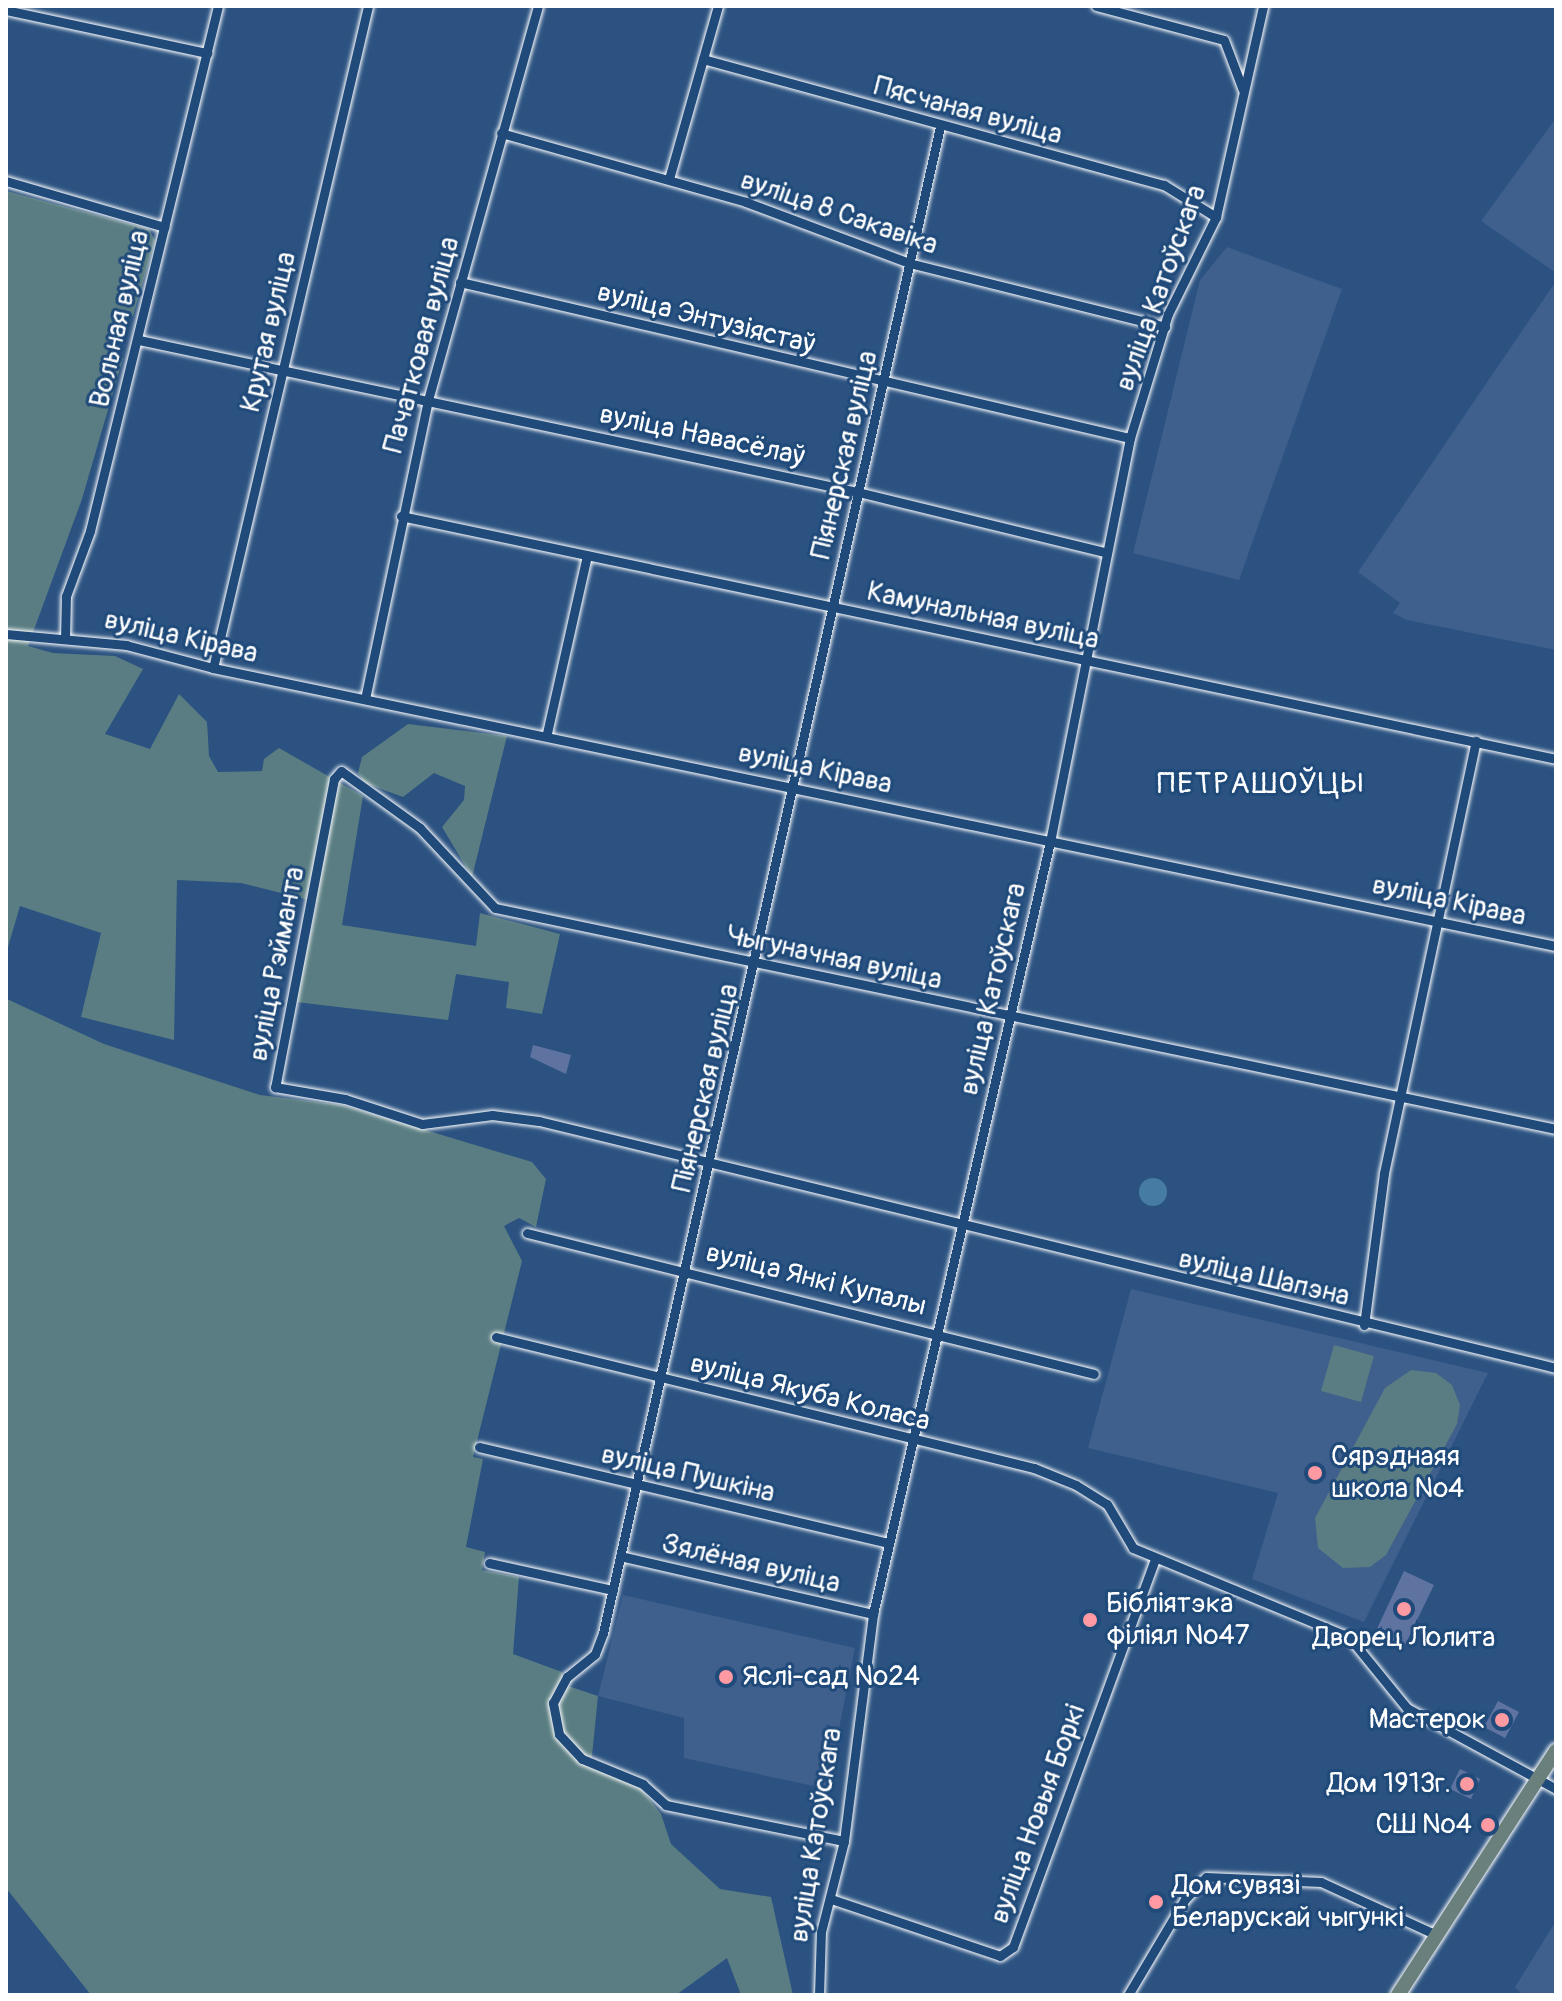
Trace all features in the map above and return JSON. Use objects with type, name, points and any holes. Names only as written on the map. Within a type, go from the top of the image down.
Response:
[{"type":"main road","points":[[1398,1995],[1556,1751]]},
{"type":"street","name":"Вольная вуліца","points":[[65,639],[66,596],[90,531],[218,6]]},
{"type":"street","name":"Крутая вуліца","points":[[213,668],[368,6]]},
{"type":"street","name":"Пачатковая вуліца","points":[[365,699],[401,516],[428,400],[538,6]]},
{"type":"street","points":[[669,179],[718,6]]},
{"type":"street","points":[[1096,6],[1224,40],[1243,90]]},
{"type":"street","name":"вуліца Катоўскага","points":[[819,1995],[821,1932],[844,1841],[873,1614],[915,1443],[1050,842],[1083,661],[1130,438],[1165,327],[1216,217],[1263,6]]},
{"type":"street","points":[[6,10],[207,53]]},
{"type":"street","name":"Пясчаная вуліца","points":[[703,59],[940,127],[1164,185],[1216,217]]},
{"type":"street","name":"Піянерская вуліца","points":[[844,1841],[666,1805],[643,1784],[582,1759],[559,1734],[553,1703],[567,1677],[595,1654],[613,1590],[796,788],[833,606],[940,127]]},
{"type":"street","name":"вуліца 8 Сакавіка","points":[[501,133],[669,179],[909,263],[1165,327]]},
{"type":"street","points":[[6,181],[164,227]]},
{"type":"street","name":"вуліца Энтузіястаў","points":[[460,282],[884,385],[1130,438]]},
{"type":"street","name":"вуліца Навасёлаў","points":[[139,340],[282,373],[428,400],[858,492],[1105,552]]},
{"type":"street","name":"Камунальная вуліца","points":[[401,516],[1556,759]]},
{"type":"street","points":[[547,733],[587,555]]},
{"type":"street","name":"вуліца Кірава","points":[[6,634],[126,645],[213,668],[547,733],[1050,842],[1556,946]]},
{"type":"street","points":[[1364,1325],[1384,1173],[1476,741]]},
{"type":"street","name":"Чыгуначная вуліца","points":[[341,771],[420,828],[495,908],[756,966],[1556,1129]]},
{"type":"street","name":"вуліца Рэйманта","points":[[341,771],[334,779],[275,1087],[345,1099],[422,1124],[492,1115],[539,1121],[963,1227]]},
{"type":"street","name":"вуліца Шапэна","points":[[963,1227],[1364,1325],[1556,1368]]},
{"type":"street","name":"вуліца Янкі Купалы","points":[[527,1233],[1094,1374]]},
{"type":"street","name":"вуліца Якуба Коласа","points":[[496,1337],[915,1443],[1034,1468],[1107,1504],[1123,1537],[1155,1559]]},
{"type":"street","name":"вуліца Пушкіна","points":[[479,1447],[889,1543]]},
{"type":"street","name":"Зялёная вуліца","points":[[620,1556],[873,1614]]},
{"type":"street","points":[[1155,1559],[1349,1637],[1407,1708],[1556,1789]]},
{"type":"street","name":"вуліца Новыя Боркі","points":[[831,1899],[1000,1956],[1013,1947],[1155,1559]]},
{"type":"street","points":[[489,1563],[613,1590]]},
{"type":"street","points":[[1128,1995],[1185,1899],[1206,1877],[1321,1882],[1437,1935]]},
{"type":"shaded area","points":[[1556,118],[1556,273],[1481,221]]},
{"type":"shaded area","points":[[1227,247],[1342,289],[1239,580],[1133,553],[1200,280]]},
{"type":"shaded area","points":[[1556,281],[1556,650],[1407,620],[1393,613],[1400,603],[1358,572]]},
{"type":"shaded area","points":[[1153,1178],[1163,1182],[1167,1192],[1163,1202],[1153,1206],[1143,1202],[1139,1192],[1143,1182]]},
{"type":"shaded area","name":"Сярэднаяя школа №4","points":[[1131,1289],[1488,1373],[1364,1622],[1252,1579],[1278,1493],[1088,1448]]},
{"type":"shaded area","name":"Яслі-сад №24","points":[[623,1595],[855,1648],[827,1789],[684,1758],[684,1718],[598,1696]]},
{"type":"shaded area","points":[[1556,1921],[1556,1995],[1523,1995],[1515,1987]]},
{"type":"green space","points":[[6,191],[149,229],[155,241],[133,316],[117,321],[108,352],[123,358],[82,499],[28,646],[53,653],[115,656],[143,669],[105,734],[150,749],[179,694],[207,722],[209,756],[218,772],[262,771],[264,759],[279,748],[363,796],[342,925],[476,946],[480,913],[560,934],[542,1014],[506,1008],[509,982],[456,974],[448,1020],[296,1002],[317,902],[241,883],[177,880],[174,1040],[81,1017],[101,933],[20,906],[6,954]]},
{"type":"green space","points":[[408,724],[507,736],[472,877],[442,827],[464,800],[465,786],[434,773],[403,797],[365,783],[358,773],[362,757]]},
{"type":"green space","points":[[6,993],[7,999],[104,1044],[260,1095],[342,1105],[532,1162],[546,1179],[536,1227],[519,1218],[504,1226],[522,1261],[473,1457],[483,1459],[466,1547],[485,1552],[482,1570],[519,1577],[513,1654],[562,1672],[568,1686],[598,1696],[591,1766],[639,1786],[661,1814],[671,1844],[720,1889],[771,1897],[793,1995],[741,1995],[727,1958],[676,1995],[91,1995],[6,1888]]},
{"type":"green space","points":[[1334,1345],[1374,1356],[1361,1402],[1321,1391]]},
{"type":"green space","points":[[1411,1370],[1436,1373],[1452,1385],[1460,1405],[1457,1424],[1386,1555],[1370,1567],[1343,1568],[1318,1548],[1315,1518],[1385,1388]]},
{"type":"building","points":[[533,1045],[571,1055],[566,1074],[530,1057]]},
{"type":"building","name":"Дворец Лолита","points":[[1404,1571],[1434,1585],[1404,1647],[1375,1633]]},
{"type":"building","name":"Мастерок","points":[[1498,1701],[1519,1712],[1505,1738],[1484,1727]]},
{"type":"building","points":[[1460,1769],[1480,1779],[1471,1799],[1450,1789]]},
{"type":"place","name":"Сярэднаяя школа №4","points":[[1315,1473]]},
{"type":"place","name":"Дворец Лолита","points":[[1404,1609]]},
{"type":"place","name":"Бібліятэка філіял №47","points":[[1090,1620]]},
{"type":"place","name":"Яслі-сад №24","points":[[726,1677]]},
{"type":"place","name":"Мастерок","points":[[1502,1720]]},
{"type":"place","name":"Дом 1913г.","points":[[1467,1784]]},
{"type":"place","name":"СШ №4","points":[[1488,1825]]},
{"type":"place","name":"Дом сувязі Беларускай чыгункі","points":[[1156,1902]]},
{"type":"district","name":"ПЕТРАШОЎЦЫ","points":[[1261,784]]}]
